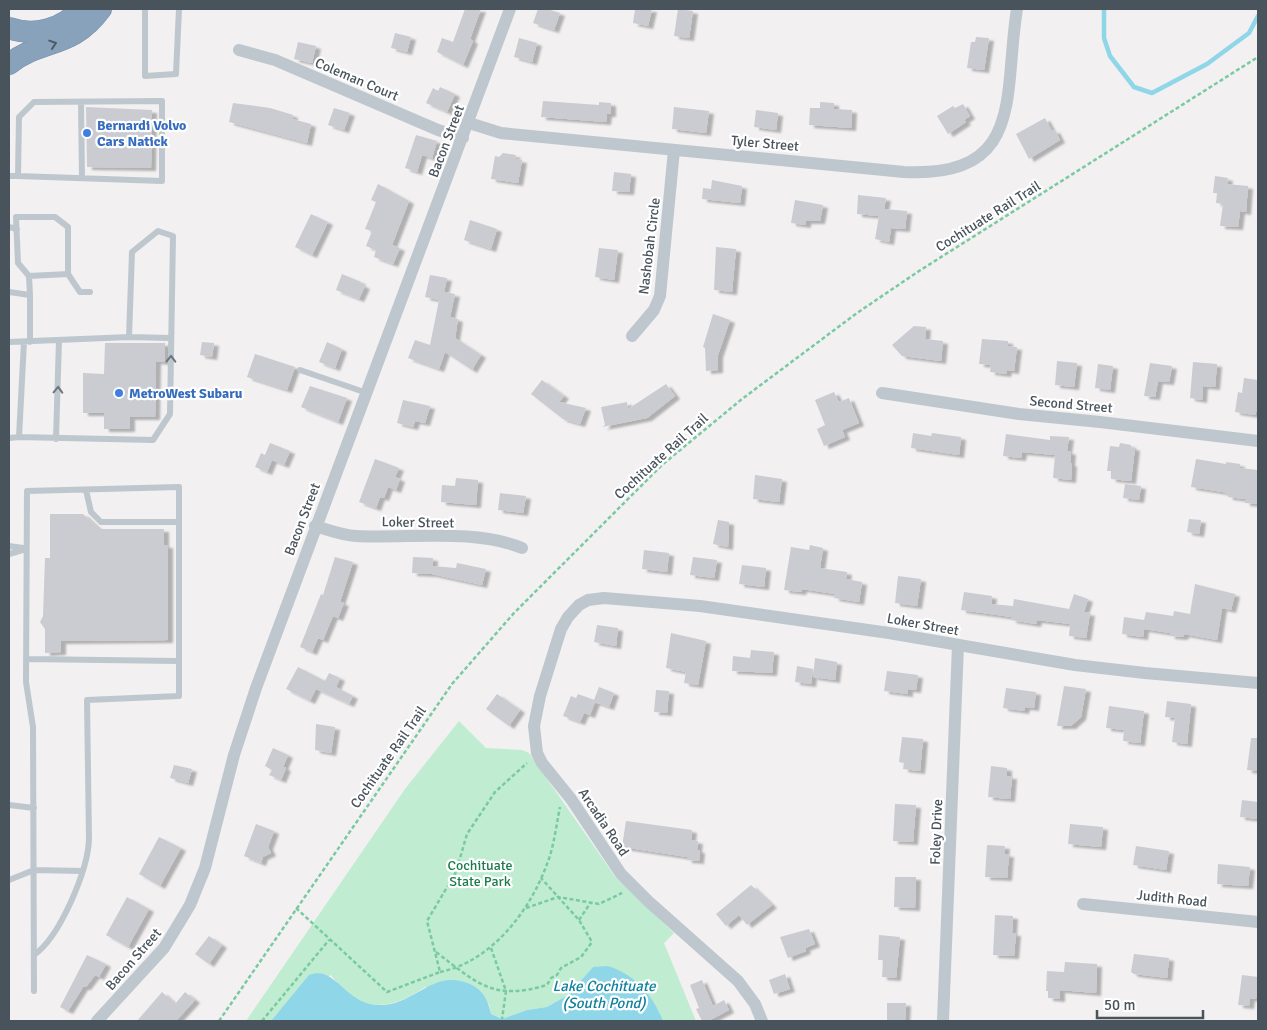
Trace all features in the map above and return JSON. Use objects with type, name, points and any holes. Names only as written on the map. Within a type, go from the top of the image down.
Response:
[{"type":"highway","points":[[9,28],[26,32],[46,30],[66,22],[81,9]]},
{"type":"highway","points":[[9,64],[23,55],[74,36],[85,28],[101,9]]},
{"type":"street","name":"Bacon Street","points":[[98,1021],[164,948],[194,896],[206,862],[248,710],[315,526],[367,394],[510,9]]},
{"type":"street","name":"Tyler Street","points":[[469,123],[501,132],[904,172],[937,172],[980,156],[991,146],[1005,117],[1017,9]]},
{"type":"street","name":"Coleman Court","points":[[239,50],[275,60],[438,130],[463,138]]},
{"type":"street","name":"Nashobah Circle","points":[[632,336],[654,310],[660,296],[674,150]]},
{"type":"street","name":"Second Street","points":[[882,393],[1019,414],[1258,441]]},
{"type":"street","name":"Loker Street","points":[[315,526],[356,536],[464,537],[498,541],[522,548]]},
{"type":"street","name":"Loker Street","points":[[584,602],[598,598],[619,598],[700,606],[889,633],[1107,669],[1258,683]]},
{"type":"street","name":"Arcadia Road","points":[[584,602],[571,613],[565,622],[542,688],[534,726],[537,753],[542,763],[564,791],[612,861],[634,888],[738,981],[755,1004],[762,1021]]},
{"type":"street","name":"Foley Drive","points":[[943,1020],[958,645]]},
{"type":"street","name":"Judith Road","points":[[1083,904],[1258,922]]},
{"type":"lane","points":[[146,9],[145,76],[176,74],[179,9]]},
{"type":"lane","points":[[9,176],[162,181],[162,101],[34,102],[26,108],[20,117],[18,176]]},
{"type":"lane","points":[[81,102],[82,178]]},
{"type":"lane","points":[[19,437],[30,295],[29,276],[18,263],[16,217],[55,217],[68,227],[68,274],[80,292],[90,292]]},
{"type":"lane","points":[[9,227],[17,229]]},
{"type":"lane","points":[[9,438],[153,440],[170,414],[173,236],[158,231],[132,252],[129,337]]},
{"type":"lane","points":[[29,276],[68,274]]},
{"type":"lane","points":[[9,292],[30,295]]},
{"type":"lane","points":[[9,342],[129,337],[171,338]]},
{"type":"lane","points":[[56,439],[60,340]]},
{"type":"lane","points":[[300,370],[367,394]]},
{"type":"lane","points":[[34,955],[43,949],[56,932],[82,871],[89,844],[87,700],[179,696],[179,487],[27,491],[26,690],[33,727],[34,991]]},
{"type":"lane","points":[[86,490],[91,512],[101,522],[178,522]]},
{"type":"lane","points":[[9,546],[26,549]]},
{"type":"lane","points":[[9,554],[26,549]]},
{"type":"lane","points":[[26,659],[179,661]]},
{"type":"lane","points":[[9,805],[34,808]]},
{"type":"lane","points":[[9,880],[34,870],[82,871]]},
{"type":"path","name":"Cochituate Rail Trail","points":[[219,1021],[417,732],[471,661],[514,613],[662,465],[764,382],[865,307],[1258,57]]},
{"type":"path","points":[[440,972],[427,921],[456,872],[467,834],[494,792],[537,753]]},
{"type":"path","points":[[296,908],[387,992],[440,972],[458,969],[491,948],[526,908],[548,863],[564,791]]},
{"type":"path","points":[[435,951],[458,969],[493,991],[524,992],[547,985],[550,978],[557,975],[561,968],[581,957],[592,942],[579,920],[541,878]]},
{"type":"path","points":[[526,908],[558,897],[599,904],[634,888]]},
{"type":"path","points":[[579,920],[591,902]]},
{"type":"path","points":[[262,1021],[329,940]]},
{"type":"path","points":[[491,948],[506,991],[502,1019]]},
{"type":"green space","name":"Cochituate State Park","points":[[459,721],[486,748],[522,750],[529,753],[616,878],[674,933],[664,943],[696,1021],[663,1021],[641,985],[593,967],[568,995],[547,1007],[527,1010],[502,1019],[491,1014],[489,1004],[425,987],[399,1001],[375,1005],[363,1002],[352,996],[331,975],[290,999],[271,1021],[246,1021],[405,789]]},
{"type":"water","name":"Lake Cochituate (South Pond)","points":[[608,966],[626,974],[648,994],[663,1021],[271,1021],[309,975],[318,973],[327,975],[358,999],[369,1004],[381,1005],[404,999],[435,984],[457,980],[470,984],[482,992],[491,1014],[502,1019],[527,1010],[547,1007],[568,995],[593,967]]},
{"type":"building","points":[[465,9],[481,9],[470,39],[473,41],[463,65],[437,52],[442,38],[453,42]]},
{"type":"building","points":[[538,9],[547,9],[560,13],[554,30],[533,23]]},
{"type":"building","points":[[635,9],[652,9],[648,26],[633,23]]},
{"type":"building","points":[[678,9],[693,11],[689,38],[674,36]]},
{"type":"building","points":[[395,33],[411,37],[407,52],[391,48]]},
{"type":"building","points":[[976,37],[989,38],[984,70],[967,68],[971,42],[975,42]]},
{"type":"building","points":[[519,38],[537,43],[532,62],[514,57]]},
{"type":"building","points":[[298,42],[316,46],[312,63],[294,59]]},
{"type":"building","points":[[440,87],[455,94],[447,112],[426,103],[433,88],[438,91]]},
{"type":"building","points":[[543,101],[599,105],[599,102],[611,103],[611,114],[607,114],[606,122],[541,117]]},
{"type":"building","points":[[820,102],[834,103],[834,109],[852,110],[851,128],[809,125],[810,108],[820,108]]},
{"type":"building","points":[[233,103],[270,108],[293,115],[292,119],[311,124],[307,143],[229,122]]},
{"type":"building","points":[[963,104],[970,116],[964,120],[966,122],[948,134],[937,116],[953,106],[955,108]]},
{"type":"building","points":[[86,107],[152,110],[151,168],[87,167]]},
{"type":"building","points":[[674,107],[709,111],[706,133],[672,129]]},
{"type":"building","points":[[334,108],[350,113],[344,130],[328,125]]},
{"type":"building","points":[[756,110],[778,113],[776,130],[754,127]]},
{"type":"building","points":[[1045,118],[1052,131],[1055,130],[1060,140],[1029,159],[1016,134]]},
{"type":"building","points":[[416,135],[437,141],[432,158],[422,155],[417,172],[405,168]]},
{"type":"building","points":[[503,153],[516,155],[515,159],[522,160],[518,183],[491,179],[495,156],[499,157]]},
{"type":"building","points":[[614,172],[631,174],[629,192],[612,191]]},
{"type":"building","points":[[1215,176],[1228,178],[1227,184],[1248,186],[1246,212],[1240,211],[1238,227],[1220,226],[1223,204],[1216,203],[1217,193],[1213,193]]},
{"type":"building","points":[[712,180],[742,186],[740,203],[702,199],[703,188],[711,189]]},
{"type":"building","points":[[378,184],[409,201],[392,245],[400,248],[393,264],[374,257],[376,250],[366,246],[372,231],[365,229],[376,202],[371,200]]},
{"type":"building","points":[[858,195],[886,198],[884,209],[907,211],[905,229],[891,228],[889,242],[875,239],[879,216],[857,214]]},
{"type":"building","points":[[795,200],[823,205],[820,221],[806,221],[806,225],[791,223]]},
{"type":"building","points":[[311,214],[328,222],[312,255],[295,247]]},
{"type":"building","points":[[470,220],[497,229],[491,249],[464,240]]},
{"type":"building","points":[[716,247],[736,249],[732,292],[714,290]]},
{"type":"building","points":[[599,248],[618,250],[614,280],[595,277]]},
{"type":"building","points":[[342,274],[361,282],[360,284],[365,286],[359,299],[336,290]]},
{"type":"building","points":[[430,275],[447,278],[444,292],[455,294],[450,317],[458,319],[455,338],[481,355],[472,370],[445,352],[439,369],[408,358],[415,340],[430,345],[439,300],[425,297]]},
{"type":"building","points":[[713,314],[730,320],[718,355],[718,370],[706,371],[705,348],[703,347]]},
{"type":"building","points":[[914,326],[926,327],[925,339],[943,341],[941,361],[902,356],[892,345]]},
{"type":"building","points":[[982,339],[1008,341],[1008,346],[1017,347],[1014,371],[1007,370],[1006,374],[990,372],[991,365],[979,364]]},
{"type":"building","points":[[202,342],[214,343],[212,357],[200,355]]},
{"type":"building","points":[[327,342],[342,349],[335,368],[319,362]]},
{"type":"building","name":"MetroWest Subaru","points":[[105,343],[165,343],[165,362],[156,361],[155,417],[130,417],[130,429],[104,429],[104,413],[83,413],[83,373],[104,374]]},
{"type":"building","points":[[255,354],[295,367],[287,390],[247,377]]},
{"type":"building","points":[[1057,361],[1077,363],[1074,387],[1055,385]]},
{"type":"building","points":[[1193,362],[1217,364],[1215,387],[1203,386],[1202,400],[1190,398]]},
{"type":"building","points":[[1150,363],[1172,366],[1169,382],[1158,381],[1155,397],[1144,396]]},
{"type":"building","points":[[1098,364],[1113,366],[1110,390],[1095,388]]},
{"type":"building","points":[[1244,378],[1258,380],[1258,406],[1255,415],[1235,412],[1238,392],[1242,393]]},
{"type":"building","points":[[542,380],[564,396],[559,402],[586,408],[580,424],[563,419],[531,394]]},
{"type":"building","points":[[666,384],[675,396],[647,418],[602,427],[605,425],[601,407],[627,402],[628,409]]},
{"type":"building","points":[[310,386],[347,398],[338,422],[301,407]]},
{"type":"building","points":[[834,392],[839,402],[849,398],[859,423],[842,430],[845,437],[824,446],[817,429],[825,425],[815,400]]},
{"type":"building","points":[[403,400],[430,406],[425,423],[415,421],[413,427],[397,423]]},
{"type":"building","points":[[913,433],[931,436],[932,433],[961,437],[959,455],[911,448]]},
{"type":"building","points":[[1006,434],[1050,440],[1050,436],[1069,437],[1067,451],[1071,452],[1071,480],[1053,478],[1055,455],[1022,452],[1021,458],[1003,456]]},
{"type":"building","points":[[270,443],[290,451],[284,465],[272,460],[267,472],[255,467],[261,453],[265,455]]},
{"type":"building","points":[[1120,443],[1131,445],[1131,447],[1135,448],[1131,481],[1111,479],[1111,471],[1107,471],[1110,446],[1119,447]]},
{"type":"building","points":[[375,459],[399,468],[395,477],[400,479],[396,490],[388,487],[384,498],[380,497],[376,508],[359,502]]},
{"type":"building","points":[[1196,459],[1226,464],[1226,462],[1240,464],[1240,468],[1258,470],[1258,504],[1245,503],[1245,499],[1228,497],[1228,494],[1223,492],[1191,487]]},
{"type":"building","points":[[755,475],[782,479],[779,502],[753,499]]},
{"type":"building","points":[[456,478],[478,480],[476,505],[441,502],[442,485],[455,486]]},
{"type":"building","points":[[1125,484],[1141,486],[1139,500],[1123,498]]},
{"type":"building","points":[[500,493],[526,496],[523,513],[498,510]]},
{"type":"building","points":[[50,514],[83,514],[99,529],[164,529],[164,545],[168,545],[168,640],[61,641],[61,652],[45,653],[45,629],[40,622],[43,616],[45,558],[50,558]]},
{"type":"building","points":[[1189,519],[1201,520],[1199,534],[1187,532]]},
{"type":"building","points":[[718,520],[729,522],[728,547],[713,544]]},
{"type":"building","points":[[810,545],[823,548],[820,568],[847,572],[846,579],[862,582],[859,602],[834,598],[835,594],[802,589],[801,592],[784,590],[791,547],[809,550]]},
{"type":"building","points":[[644,550],[669,553],[667,572],[642,569]]},
{"type":"building","points":[[335,557],[353,562],[340,602],[344,603],[338,618],[333,616],[323,640],[318,638],[312,652],[300,647],[321,594],[323,595]]},
{"type":"building","points":[[413,557],[433,558],[432,574],[412,573]]},
{"type":"building","points":[[693,557],[717,560],[714,578],[690,575]]},
{"type":"building","points":[[457,563],[486,569],[482,585],[432,574],[433,566],[456,568]]},
{"type":"building","points":[[742,565],[766,568],[764,587],[739,584]]},
{"type":"building","points":[[898,576],[921,579],[917,606],[895,603]]},
{"type":"building","points":[[1195,584],[1235,594],[1231,610],[1222,608],[1217,640],[1184,634],[1183,637],[1170,636],[1170,633],[1144,629],[1143,637],[1122,634],[1124,617],[1144,620],[1146,612],[1173,616],[1174,611],[1190,614]]},
{"type":"building","points":[[964,592],[992,596],[991,604],[1013,606],[1014,599],[1069,609],[1074,594],[1088,599],[1084,612],[1090,613],[1086,638],[1069,636],[1070,624],[1037,620],[1036,624],[1011,620],[1012,617],[961,610]]},
{"type":"building","points":[[597,625],[618,628],[616,646],[594,642]]},
{"type":"building","points":[[671,633],[706,641],[698,685],[684,683],[686,672],[666,668]]},
{"type":"building","points":[[751,650],[774,652],[772,673],[732,671],[733,656],[750,658]]},
{"type":"building","points":[[815,658],[837,662],[835,680],[813,677]]},
{"type":"building","points":[[797,666],[813,669],[811,684],[795,682]]},
{"type":"building","points":[[298,667],[325,681],[329,673],[340,678],[336,687],[353,696],[349,704],[316,689],[310,701],[286,689]]},
{"type":"building","points":[[887,671],[918,675],[916,690],[908,689],[908,694],[884,691]]},
{"type":"building","points":[[1064,686],[1086,689],[1081,717],[1071,726],[1057,726]]},
{"type":"building","points":[[599,687],[614,693],[609,707],[595,702],[590,715],[584,713],[580,722],[563,716],[571,696],[576,698],[578,694],[594,700]]},
{"type":"building","points":[[1006,688],[1036,692],[1034,708],[1025,707],[1024,711],[1003,708]]},
{"type":"building","points":[[656,690],[669,691],[667,713],[654,712]]},
{"type":"building","points":[[497,694],[520,710],[509,726],[486,709]]},
{"type":"building","points":[[1167,701],[1191,704],[1187,744],[1172,742],[1175,718],[1165,717]]},
{"type":"building","points":[[1109,706],[1144,711],[1140,743],[1123,741],[1124,730],[1106,728]]},
{"type":"building","points":[[316,724],[335,727],[331,753],[315,750]]},
{"type":"building","points":[[902,737],[923,739],[920,771],[903,769],[904,763],[899,762]]},
{"type":"building","points":[[1251,738],[1258,738],[1258,771],[1247,770]]},
{"type":"building","points":[[273,748],[288,755],[283,767],[286,768],[281,780],[269,775],[272,770],[265,766]]},
{"type":"building","points":[[174,765],[192,769],[188,783],[170,778]]},
{"type":"building","points":[[991,766],[1007,768],[1007,776],[1012,776],[1010,799],[988,797]]},
{"type":"building","points":[[1242,800],[1258,802],[1258,819],[1240,817]]},
{"type":"building","points":[[895,804],[916,805],[913,842],[893,841]]},
{"type":"building","points":[[626,821],[692,830],[691,840],[698,841],[697,850],[700,850],[699,861],[687,860],[687,857],[622,847]]},
{"type":"building","points":[[256,824],[274,831],[268,847],[271,853],[263,857],[261,863],[244,856]]},
{"type":"building","points":[[1070,824],[1103,827],[1101,847],[1068,844]]},
{"type":"building","points":[[159,837],[181,848],[160,886],[139,874]]},
{"type":"building","points":[[987,845],[1005,846],[1004,854],[1009,854],[1007,878],[985,877]]},
{"type":"building","points":[[1136,846],[1169,851],[1166,870],[1133,865]]},
{"type":"building","points":[[1218,864],[1250,867],[1248,886],[1217,884]]},
{"type":"building","points":[[895,877],[916,877],[915,908],[894,907]]},
{"type":"building","points":[[751,885],[772,905],[747,925],[739,915],[726,926],[716,914]]},
{"type":"building","points":[[127,897],[149,909],[128,947],[106,935]]},
{"type":"building","points":[[995,915],[1013,916],[1012,933],[1016,933],[1014,956],[993,955]]},
{"type":"building","points":[[809,929],[815,944],[805,948],[806,951],[788,958],[780,937]]},
{"type":"building","points":[[879,935],[900,937],[896,978],[882,977],[883,960],[878,960]]},
{"type":"building","points":[[209,936],[222,945],[209,964],[195,954]]},
{"type":"building","points":[[1134,954],[1169,958],[1167,978],[1131,972]]},
{"type":"building","points":[[87,955],[106,964],[99,977],[95,975],[86,987],[83,987],[68,1011],[60,1007]]},
{"type":"building","points":[[1065,962],[1097,964],[1096,993],[1060,990],[1060,999],[1048,998],[1048,991],[1046,991],[1047,971],[1064,972]]},
{"type":"building","points":[[785,974],[790,989],[774,994],[769,980]]},
{"type":"building","points":[[1242,975],[1258,977],[1256,999],[1250,998],[1249,1006],[1238,1005]]},
{"type":"building","points":[[702,980],[713,1006],[724,1000],[729,1010],[708,1021],[702,1021],[696,1009],[699,1008],[690,985]]},
{"type":"building","points":[[162,992],[175,1004],[185,992],[195,1000],[176,1021],[137,1021]]},
{"type":"building","points":[[887,1003],[906,1003],[905,1021],[887,1021]]},
{"type":"waterway","points":[[1104,9],[1104,38],[1110,56],[1134,87],[1152,93],[1207,64],[1249,33],[1258,16]]},
{"type":"place","name":"Bernardi Volvo Cars Natick","points":[[87,133]]},
{"type":"place","name":"MetroWest Subaru","points":[[119,393]]}]
